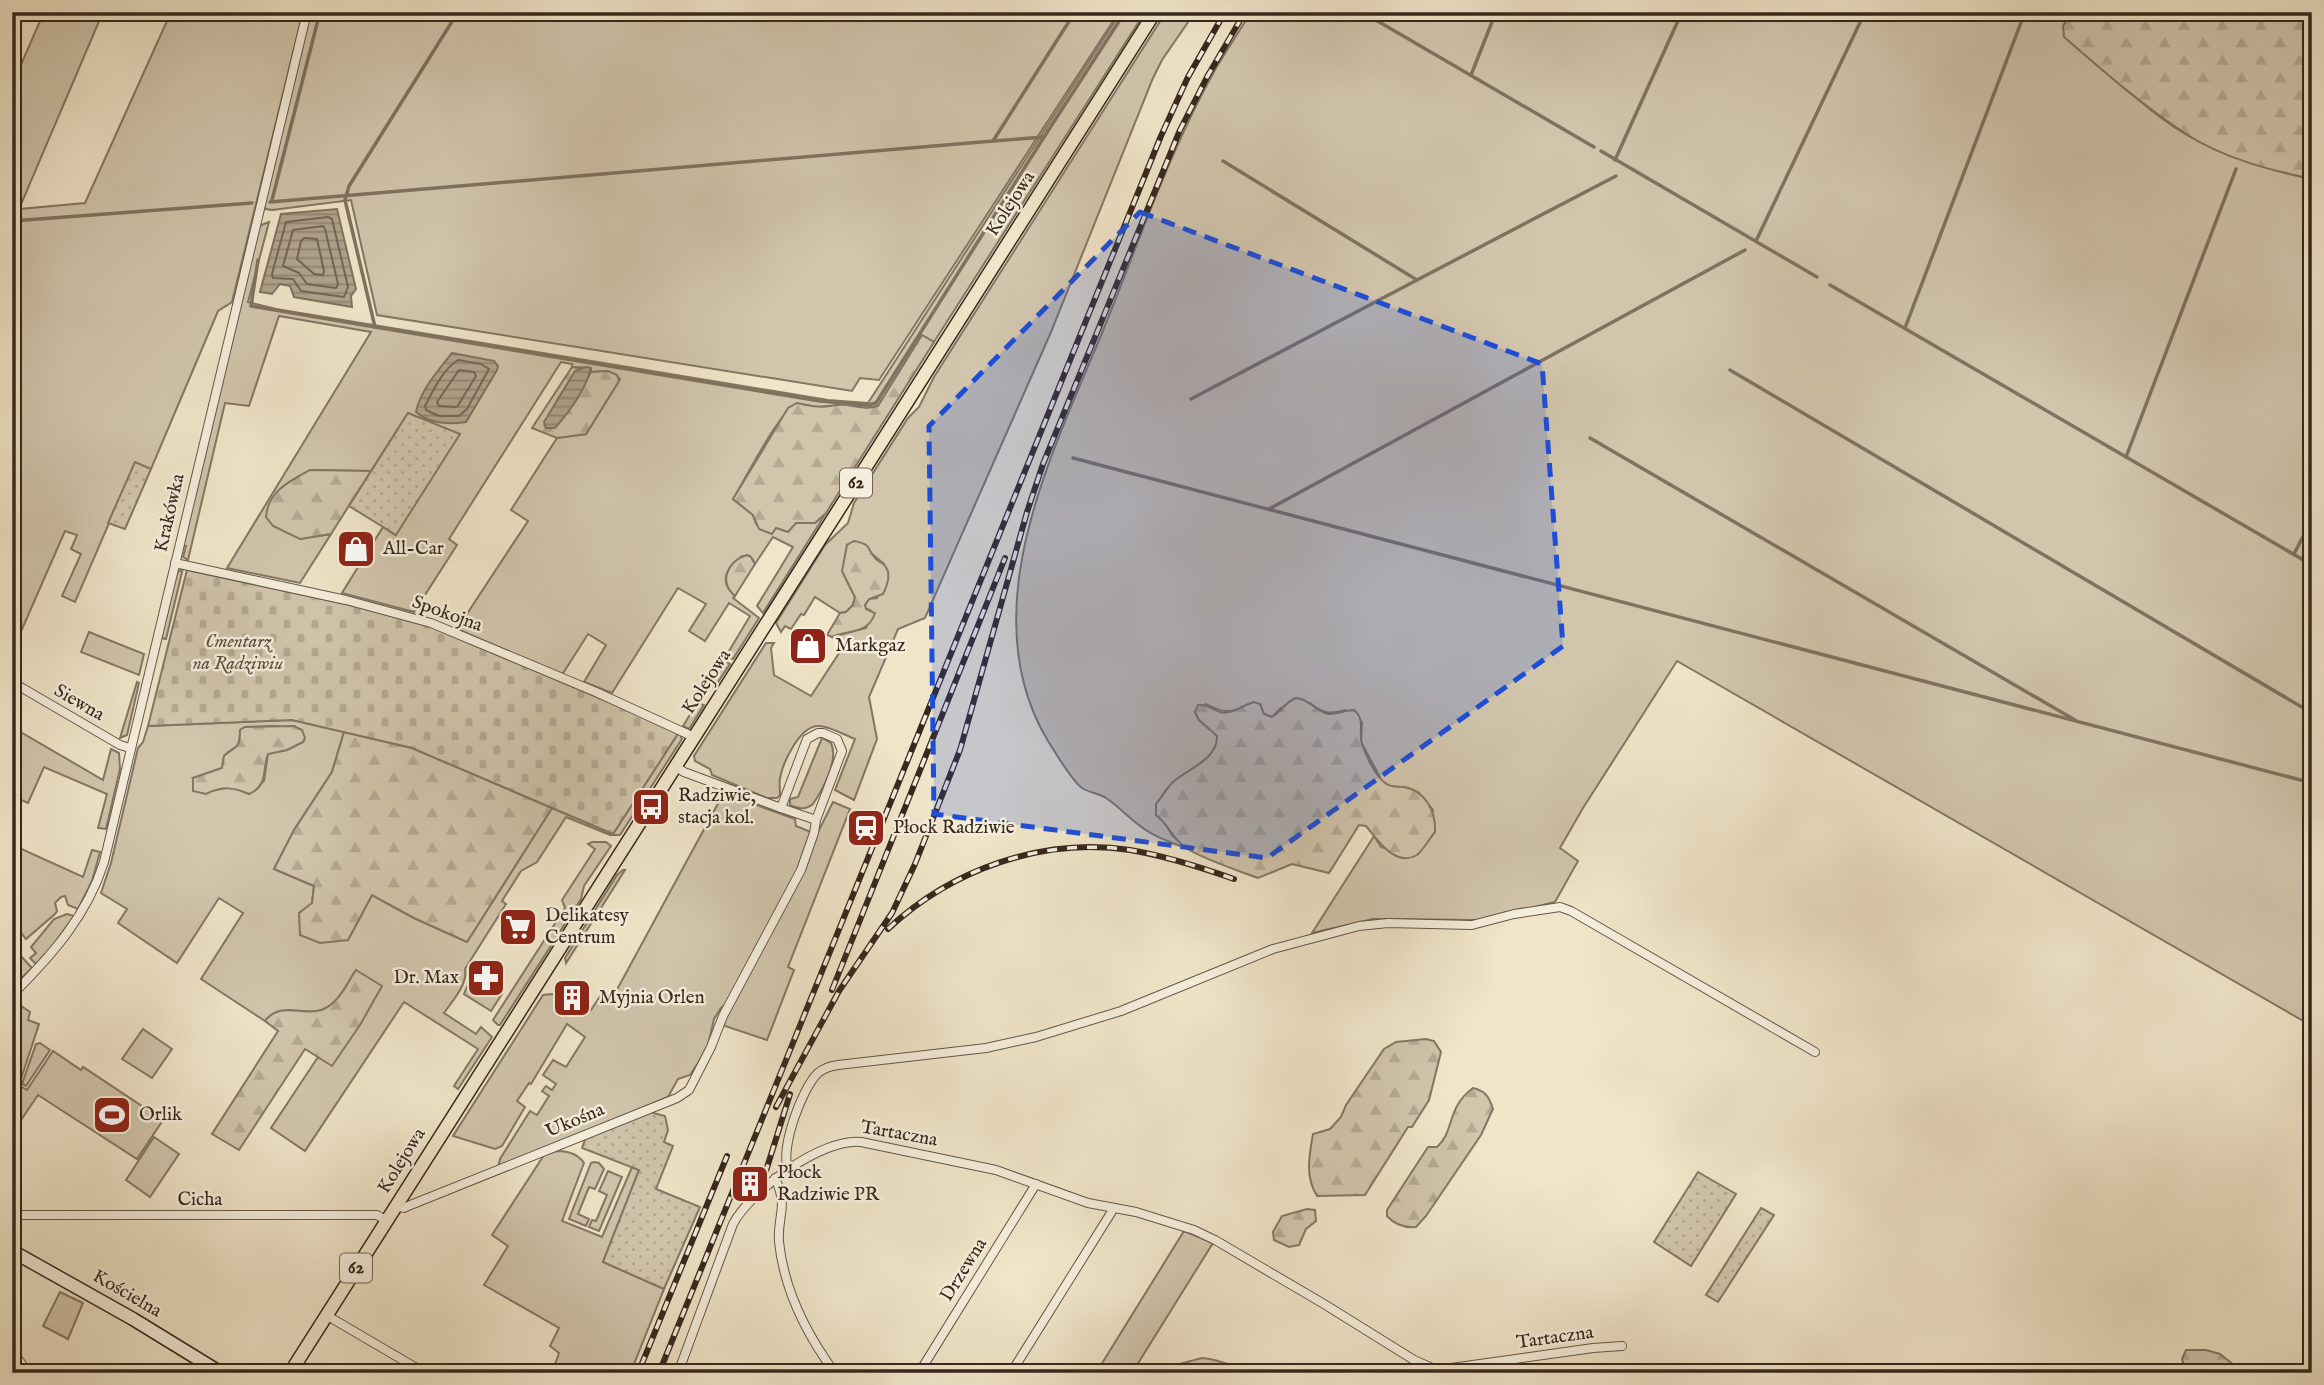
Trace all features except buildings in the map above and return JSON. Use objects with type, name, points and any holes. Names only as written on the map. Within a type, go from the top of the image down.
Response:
[{"type":"main road","name":"Kolejowa","points":[[290,1373],[1156,12]]},
{"type":"main road","name":"Kościelna","points":[[12,1251],[133,1319],[221,1373]]},
{"type":"street","name":"Krakówka","points":[[12,995],[53,953],[89,901],[104,862],[307,12]]},
{"type":"street","name":"Spokojna","points":[[174,563],[346,600],[431,623],[694,737]]},
{"type":"street","name":"Siewna","points":[[12,682],[120,745],[130,748]]},
{"type":"street","name":"Ukośna","points":[[396,1206],[404,1208],[677,1098],[689,1090],[723,1016],[801,870],[816,820],[842,751],[837,740],[823,733],[812,735],[805,744],[781,808]]},
{"type":"street","points":[[676,767],[701,779],[816,820]]},
{"type":"street","points":[[788,1169],[786,1157],[795,1116],[811,1081],[825,1068],[986,1048],[1037,1037],[1121,1012],[1273,949],[1372,924],[1472,925],[1514,914],[1560,907],[1815,1052]]},
{"type":"street","name":"Tartaczna","points":[[678,1373],[739,1214],[747,1203],[788,1169],[841,1142],[854,1141],[983,1167],[1088,1203],[1194,1230],[1392,1347],[1437,1370],[1622,1346]]},
{"type":"street","points":[[775,1178],[783,1194],[779,1245],[789,1287],[810,1335],[835,1373]]},
{"type":"street","name":"Drzewna","points":[[919,1373],[1036,1184]]},
{"type":"street","points":[[1010,1373],[1114,1208]]},
{"type":"street","name":"Cicha","points":[[12,1215],[377,1215],[387,1221]]},
{"type":"street","points":[[326,1315],[425,1373]]},
{"type":"street","points":[[12,1350],[28,1373]]},
{"type":"highlighted area","points":[[1140,212],[1542,364],[1563,646],[1267,858],[934,814],[929,426]]},
{"type":"green space","points":[[44,12],[103,12],[19,209],[85,203],[171,12],[303,12],[232,302],[218,311],[151,469],[135,463],[75,602],[62,596],[81,554],[71,549],[77,535],[65,531],[12,652],[12,85]]},
{"type":"green space","points":[[311,12],[1119,12],[879,380],[860,378],[852,391],[377,315],[351,200],[272,210],[266,209],[264,204]]},
{"type":"green space","points":[[1121,12],[1145,12],[934,342],[922,335],[878,406],[817,407],[797,403],[780,420],[763,447],[733,499],[753,515],[756,524],[776,528],[796,523],[815,523],[826,513],[763,613],[757,606],[793,547],[773,537],[755,564],[750,556],[742,556],[726,574],[727,585],[735,596],[733,598],[759,618],[733,659],[726,656],[750,616],[729,603],[705,641],[689,631],[706,604],[678,588],[612,693],[584,682],[606,645],[588,634],[562,675],[457,629],[528,521],[511,510],[557,438],[586,434],[620,379],[608,371],[591,372],[591,368],[572,367],[572,364],[561,362],[449,539],[457,545],[414,612],[342,593],[383,527],[395,535],[408,413],[371,471],[310,470],[276,493],[300,539],[331,534],[300,583],[227,568],[371,332],[279,316],[249,406],[225,403],[188,560],[183,557],[186,546],[183,546],[259,226],[269,222],[248,302],[276,309],[828,400],[868,403]]},
{"type":"green space","points":[[1166,12],[1195,12],[1153,78],[1051,332],[925,618],[898,629],[869,697],[877,739],[854,800],[835,790],[855,739],[823,726],[805,732],[793,746],[782,771],[780,795],[777,798],[767,798],[712,775],[710,769],[695,761],[694,756],[766,643],[774,643],[771,648],[774,675],[811,696],[845,644],[832,637],[866,628],[870,610],[866,609],[865,605],[869,599],[877,598],[884,564],[872,554],[847,545],[844,575],[855,597],[853,605],[846,612],[840,613],[815,597],[791,629],[785,626],[781,632],[776,623],[825,545],[848,523],[854,503],[908,418],[919,407],[934,377]]},
{"type":"green space","points":[[1251,12],[2073,12],[2063,26],[2123,85],[2172,125],[2204,144],[2234,156],[2312,179],[2312,1026],[1677,661],[1560,848],[1578,861],[1555,902],[1480,920],[1373,919],[1312,933],[1374,836],[1381,847],[1418,854],[1425,844],[1433,810],[1418,792],[1390,786],[1382,781],[1361,742],[1362,722],[1345,710],[1326,712],[1310,703],[1281,708],[1272,717],[1264,714],[1260,704],[1222,711],[1206,704],[1195,712],[1199,720],[1218,736],[1213,752],[1170,785],[1156,805],[1156,815],[1186,848],[1150,832],[1106,798],[1085,790],[1078,784],[1048,741],[1026,690],[1017,638],[1018,584],[1028,530],[1064,423],[1170,163],[1215,70]]},
{"type":"green space","points":[[2073,12],[2312,12],[2312,179],[2263,167],[2215,150],[2170,123],[2064,37],[2063,26]]},
{"type":"green space","points":[[922,335],[934,342],[826,513],[815,523],[796,523],[788,532],[776,528],[772,534],[759,529],[753,515],[733,499],[788,408],[797,403],[817,407],[878,406]]},
{"type":"green space","points":[[572,367],[579,368],[559,397],[544,426],[582,389],[591,372],[608,371],[617,375],[619,381],[586,434],[557,438],[532,428]]},
{"type":"green space","points":[[408,413],[460,434],[396,535],[349,506]]},
{"type":"green space","points":[[135,462],[151,469],[125,529],[108,523]]},
{"type":"green space","points":[[310,470],[371,471],[331,534],[300,539],[273,526],[266,517],[275,494],[287,483]]},
{"type":"green space","points":[[854,541],[867,546],[884,565],[888,580],[883,594],[869,599],[865,605],[866,609],[875,613],[868,625],[832,637],[827,635],[840,613],[846,612],[853,605],[855,597],[842,571],[847,545]]},
{"type":"green space","points":[[747,555],[755,564],[735,596],[726,578],[730,567]]},
{"type":"green space","points":[[183,568],[166,639],[161,638],[177,573]]},
{"type":"green space","name":"Cmentarz na Radziwiu","points":[[187,570],[355,606],[432,627],[679,732],[613,834],[412,748],[292,720],[148,726]]},
{"type":"green space","points":[[89,632],[144,654],[139,675],[81,652]]},
{"type":"green space","points":[[723,660],[730,664],[714,688],[708,685]]},
{"type":"green space","points":[[137,682],[139,683],[127,735],[120,738]]},
{"type":"green space","points":[[1296,698],[1329,714],[1354,710],[1360,718],[1364,749],[1377,775],[1389,785],[1412,789],[1424,798],[1434,817],[1435,832],[1417,855],[1401,858],[1394,855],[1366,826],[1359,825],[1329,873],[1292,864],[1258,878],[1186,848],[1156,815],[1156,804],[1170,785],[1207,758],[1216,744],[1217,736],[1199,720],[1195,712],[1198,705],[1224,713],[1254,702],[1260,704],[1264,714],[1272,717]]},
{"type":"green space","points":[[697,703],[704,705],[689,729],[683,726]]},
{"type":"green space","points":[[292,720],[344,732],[332,772],[294,830],[274,869],[314,886],[312,903],[348,940],[372,895],[467,942],[552,808],[613,834],[679,732],[682,739],[620,835],[610,835],[566,817],[537,862],[521,871],[502,901],[506,904],[465,969],[459,992],[444,1013],[476,1034],[481,1027],[492,1037],[458,1089],[454,1086],[478,1049],[404,1002],[305,1151],[271,1128],[318,1057],[332,1065],[356,970],[340,995],[325,1008],[307,1012],[281,1011],[265,1021],[201,979],[243,913],[219,898],[177,963],[118,923],[127,909],[101,893],[111,863],[138,748],[148,726]],"holes":[[[277,726],[303,742],[287,750],[268,753],[264,781],[249,794],[232,787],[215,790],[193,778],[222,768],[224,756],[238,745],[240,730],[245,727]]]},
{"type":"green space","points":[[294,726],[302,730],[305,738],[303,742],[287,750],[268,754],[260,786],[249,794],[228,788],[206,794],[193,791],[193,778],[222,768],[224,756],[238,744],[240,730],[245,727]]},
{"type":"green space","points":[[12,727],[103,780],[111,749],[119,753],[120,769],[106,829],[98,828],[107,794],[44,767],[28,803],[19,799],[15,806],[12,804]]},
{"type":"green space","points":[[344,732],[412,748],[552,808],[467,942],[372,895],[348,940],[320,943],[300,935],[299,913],[312,903],[314,886],[274,869],[294,830],[332,772]]},
{"type":"green space","points":[[822,738],[831,743],[833,750],[825,783],[810,806],[802,808],[790,805],[790,799],[798,797]]},
{"type":"green space","points":[[721,798],[748,802],[795,819],[796,826],[811,832],[800,865],[728,1002],[714,1019],[708,1045],[698,1063],[690,1075],[678,1079],[668,1097],[498,1168],[500,1159],[530,1111],[537,1115],[549,1096],[542,1091],[546,1086],[552,1090],[556,1084],[543,1075],[553,1060],[566,1067],[585,1037],[567,1024],[531,1084],[529,1083],[517,1101],[525,1107],[502,1146],[495,1149],[453,1136],[543,995],[552,994],[585,1013],[591,1010],[603,992],[613,997]]},
{"type":"green space","points":[[833,802],[850,809],[788,967],[794,970],[767,1040],[725,1026],[723,1023]]},
{"type":"green space","points":[[12,841],[18,844],[17,847],[83,877],[92,850],[100,852],[92,881],[78,909],[68,905],[65,896],[61,897],[55,903],[55,914],[26,939],[22,934],[14,941]]},
{"type":"green space","points":[[606,842],[611,846],[584,886],[581,899],[498,1025],[493,1020],[565,908],[562,900],[595,849],[588,844]]},
{"type":"green space","points":[[623,870],[566,963],[565,958],[617,875]]},
{"type":"green space","points":[[67,914],[74,916],[36,964],[30,958],[36,953],[31,947],[54,919]]},
{"type":"green space","points":[[14,952],[32,968],[12,987],[12,954]]},
{"type":"green space","points":[[356,970],[382,986],[332,1066],[305,1049],[239,1150],[212,1134],[278,1031],[265,1021],[272,1014],[281,1011],[307,1012],[325,1008],[340,995]]},
{"type":"green space","points":[[472,975],[502,994],[491,1011],[464,994]]},
{"type":"green space","points":[[15,1002],[30,1012],[28,1020],[39,1024],[19,1085],[27,1090],[53,1051],[81,1070],[83,1067],[163,1120],[137,1159],[38,1095],[19,1123],[12,1120],[12,1047],[20,1030],[12,1021],[12,1005]]},
{"type":"green space","points":[[143,1029],[172,1049],[152,1078],[122,1059]]},
{"type":"green space","points":[[1426,1039],[1434,1041],[1441,1052],[1429,1100],[1412,1127],[1408,1127],[1365,1195],[1317,1196],[1309,1174],[1313,1134],[1330,1129],[1341,1117],[1346,1105],[1384,1049],[1396,1042]]},
{"type":"green space","points":[[40,1043],[50,1050],[26,1086],[22,1084],[36,1044]]},
{"type":"green space","points":[[1473,1088],[1486,1095],[1493,1109],[1481,1135],[1416,1227],[1397,1224],[1387,1216],[1387,1210],[1428,1147],[1437,1147],[1443,1141],[1454,1111]]},
{"type":"green space","points":[[650,1112],[665,1116],[668,1130],[664,1142],[673,1146],[656,1189],[700,1207],[664,1289],[603,1262],[639,1170],[582,1148],[586,1137]]},
{"type":"green space","points":[[154,1137],[179,1154],[150,1197],[126,1180]]},
{"type":"green space","points":[[557,1151],[579,1157],[584,1163],[562,1221],[602,1237],[632,1167],[639,1170],[603,1262],[664,1289],[632,1369],[638,1373],[552,1373],[559,1353],[550,1346],[559,1328],[484,1285],[508,1246],[492,1235],[544,1155]]},
{"type":"green space","points":[[594,1162],[604,1169],[595,1189],[589,1187],[578,1214],[589,1219],[586,1226],[569,1219],[591,1163]]},
{"type":"green space","points":[[608,1171],[622,1177],[599,1231],[589,1227],[592,1220],[596,1221],[607,1195],[599,1191]]},
{"type":"green space","points":[[1698,1172],[1736,1194],[1691,1266],[1654,1242]]},
{"type":"green space","points":[[1761,1208],[1774,1215],[1718,1302],[1706,1295]]},
{"type":"green space","points":[[1307,1209],[1315,1210],[1316,1221],[1306,1229],[1299,1245],[1289,1247],[1274,1240],[1273,1232],[1282,1216]]},
{"type":"green space","points":[[1184,1231],[1213,1243],[1132,1373],[1096,1373]]},
{"type":"green space","points":[[60,1292],[83,1303],[68,1339],[43,1326]]},
{"type":"green space","points":[[2186,1350],[2206,1350],[2220,1354],[2244,1373],[2186,1373],[2182,1359]]},
{"type":"green space","points":[[1202,1358],[1238,1368],[1239,1373],[1174,1373],[1179,1364]]},
{"type":"water","points":[[337,209],[356,289],[351,296],[352,307],[294,297],[290,286],[280,284],[272,294],[260,292],[281,214]]},
{"type":"water","points":[[452,353],[494,361],[498,366],[497,370],[466,422],[433,421],[416,412],[418,404]]},
{"type":"water","points":[[591,368],[576,400],[555,428],[546,428],[544,422],[575,371]]},
{"type":"waterway","points":[[272,200],[320,12]]},
{"type":"waterway","points":[[258,260],[251,306],[375,327],[345,200],[349,186],[458,12]]},
{"type":"waterway","points":[[270,202],[993,141],[1075,12]]},
{"type":"waterway","points":[[1044,137],[1125,12]]},
{"type":"waterway","points":[[1362,12],[1594,147]]},
{"type":"waterway","points":[[1471,75],[1496,12]]},
{"type":"waterway","points":[[1615,160],[1682,12]]},
{"type":"waterway","points":[[1756,241],[1865,12]]},
{"type":"waterway","points":[[1905,328],[2025,12]]},
{"type":"waterway","points":[[375,327],[820,401],[868,405],[876,403],[1044,137],[994,141]]},
{"type":"waterway","points":[[1601,151],[1817,277]]},
{"type":"waterway","points":[[1223,161],[1417,280],[1616,176]]},
{"type":"waterway","points":[[2126,457],[2236,169]]},
{"type":"waterway","points":[[12,221],[252,203]]},
{"type":"waterway","points":[[1269,509],[1745,250]]},
{"type":"waterway","points":[[1191,399],[1417,280]]},
{"type":"waterway","points":[[1830,285],[2312,565]]},
{"type":"waterway","points":[[1730,370],[2312,713]]},
{"type":"waterway","points":[[1590,438],[2075,720]]},
{"type":"waterway","points":[[1073,458],[2312,783]]},
{"type":"waterway","points":[[2294,554],[2312,519]]},
{"type":"railway","points":[[659,1373],[1161,136],[1188,77],[1225,12]]},
{"type":"railway","points":[[776,1107],[839,991],[892,913],[915,864],[960,750],[1043,464],[1180,130],[1245,12]]},
{"type":"railway","points":[[832,990],[1005,558]]},
{"type":"railway","points":[[888,929],[913,908],[970,874],[1032,853],[1064,848],[1130,850],[1183,862],[1234,879]]},
{"type":"railway","points":[[765,1174],[790,1094]]},
{"type":"railway","points":[[641,1366],[727,1156]]},
{"type":"place","name":"All-Car","points":[[356,549]]},
{"type":"place","name":"Markgaz","points":[[808,646]]},
{"type":"place","name":"Radziwie, stacja kol.","points":[[651,807]]},
{"type":"place","name":"Płock Radziwie","points":[[866,828]]},
{"type":"place","name":"Delikatesy Centrum","points":[[518,927]]},
{"type":"place","name":"Dr. Max","points":[[486,978]]},
{"type":"place","name":"Myjnia Orlen","points":[[572,998]]},
{"type":"place","name":"Orlik","points":[[112,1115]]},
{"type":"place","name":"Płock Radziwie PR","points":[[750,1184]]}]
